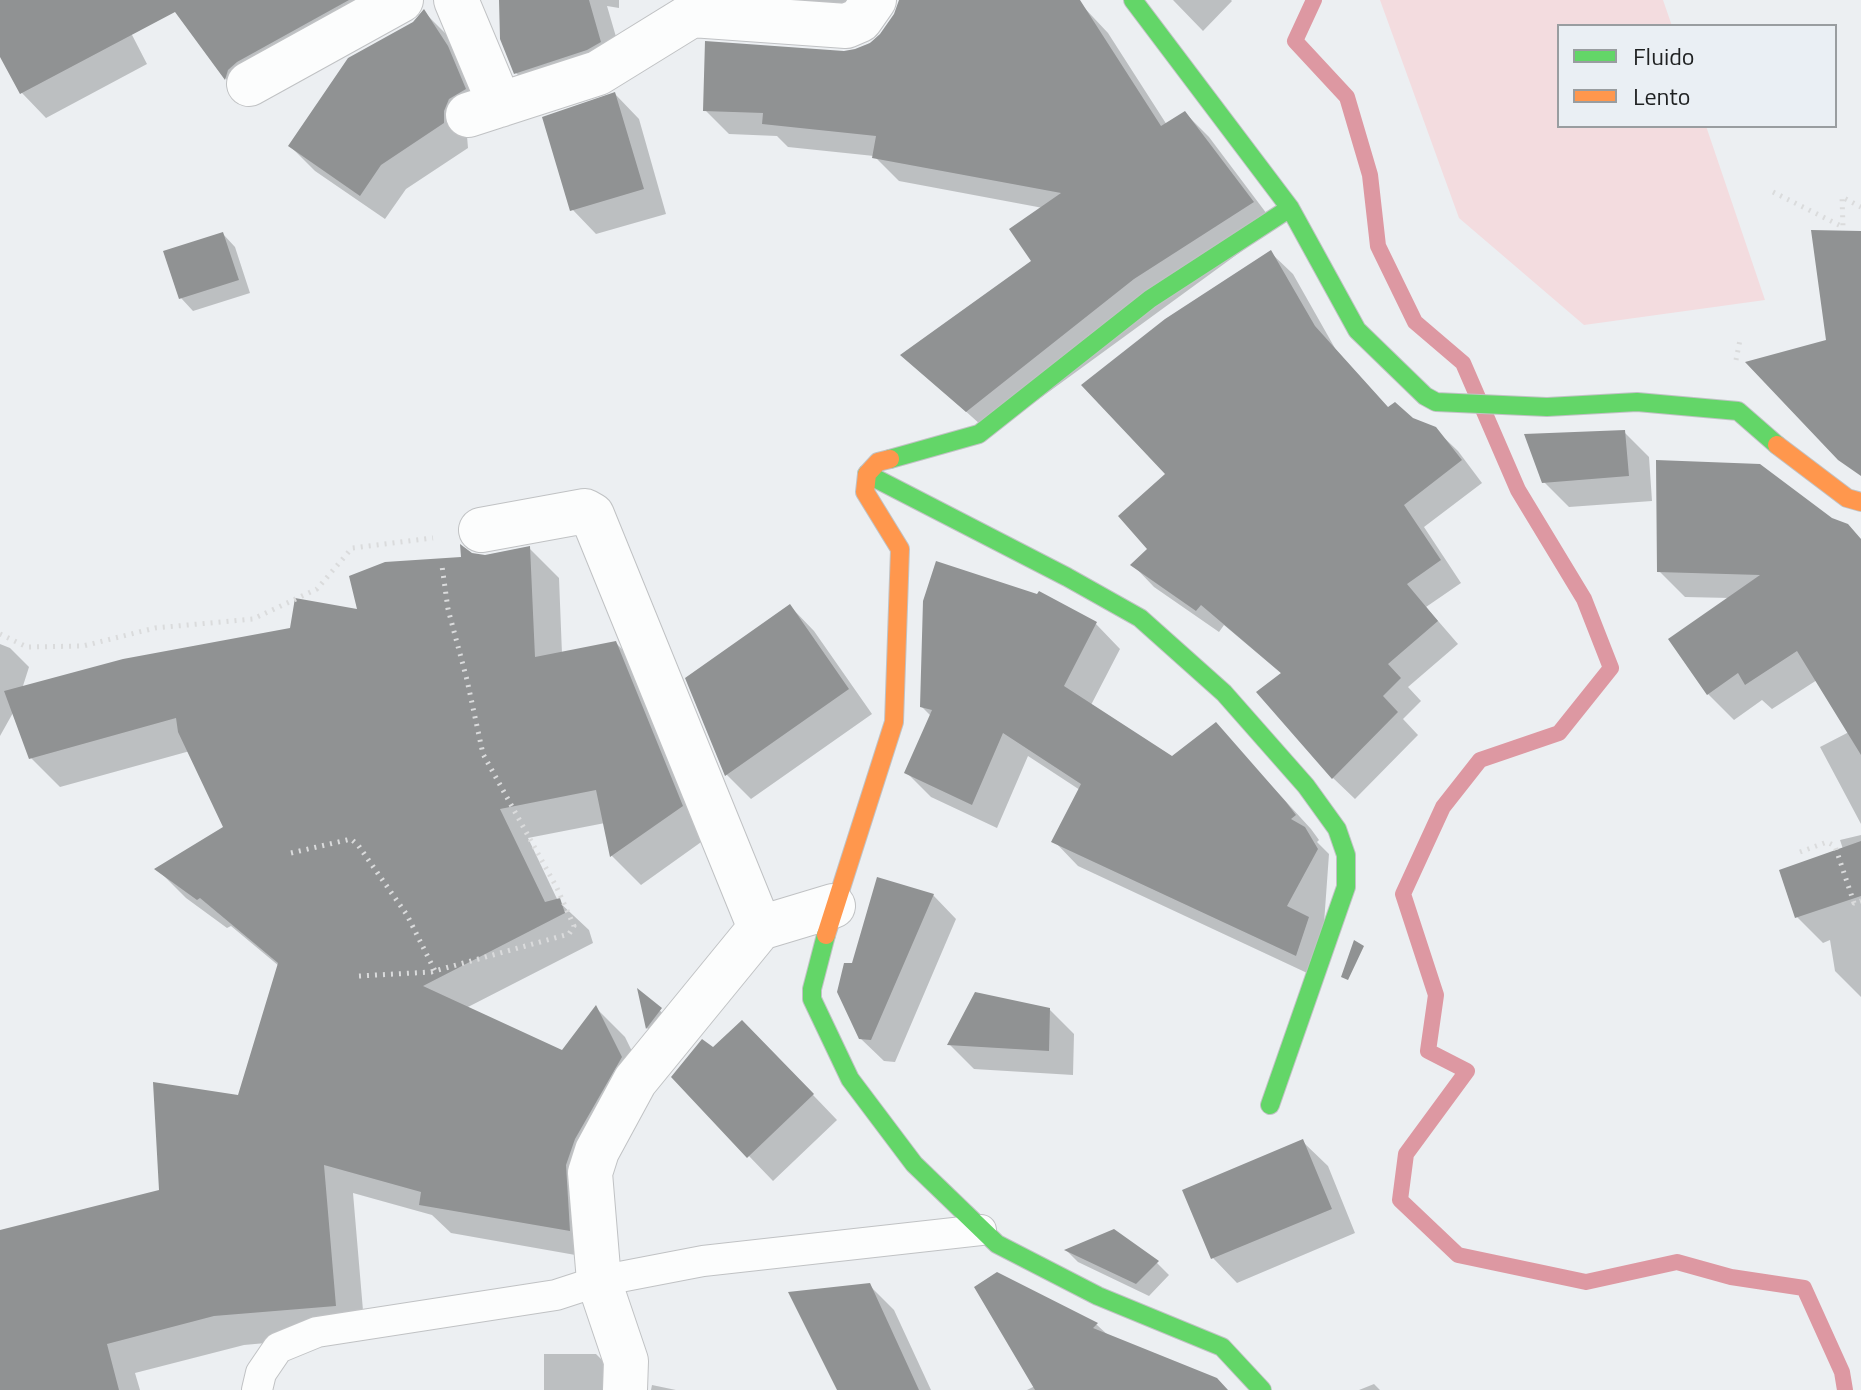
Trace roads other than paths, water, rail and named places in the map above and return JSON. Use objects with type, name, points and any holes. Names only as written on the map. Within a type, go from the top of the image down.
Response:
[{"type":"street","points":[[249,84],[401,0]]},
{"type":"street","points":[[456,0],[484,110],[598,73],[692,15],[846,26],[860,20],[874,0]]},
{"type":"street","points":[[1133,0],[1290,208],[1357,330],[1417,390],[1436,402],[1547,407],[1637,402],[1738,411],[1792,458],[1847,498],[1861,502]]},
{"type":"street","points":[[1262,1390],[1222,1347],[1098,1296],[997,1244],[981,1230],[914,1164],[850,1079],[812,999],[812,989],[833,906],[894,722],[900,549],[865,492],[867,474],[878,462],[979,434],[1150,299],[1290,208]]},
{"type":"street","points":[[867,474],[1140,618],[1224,693],[1306,786],[1337,829],[1346,855],[1346,887],[1270,1105]]},
{"type":"street","points":[[481,530],[585,511],[592,515],[760,928]]},
{"type":"street","points":[[625,1390],[626,1361],[599,1281],[590,1173],[597,1151],[635,1081],[760,928],[833,906]]},
{"type":"lane","points":[[257,1390],[261,1373],[278,1348],[317,1332],[556,1295],[599,1281],[703,1261],[981,1230]]},
{"type":"waterway","points":[[1314,0],[1295,41],[1347,97],[1370,175],[1378,246],[1415,322],[1463,363],[1518,490],[1584,599],[1611,668],[1559,733],[1480,760],[1443,807],[1403,894],[1436,995],[1428,1051],[1467,1071],[1406,1154],[1400,1200],[1458,1255],[1586,1282],[1677,1262],[1731,1277],[1804,1288],[1842,1372],[1845,1390]]}]
